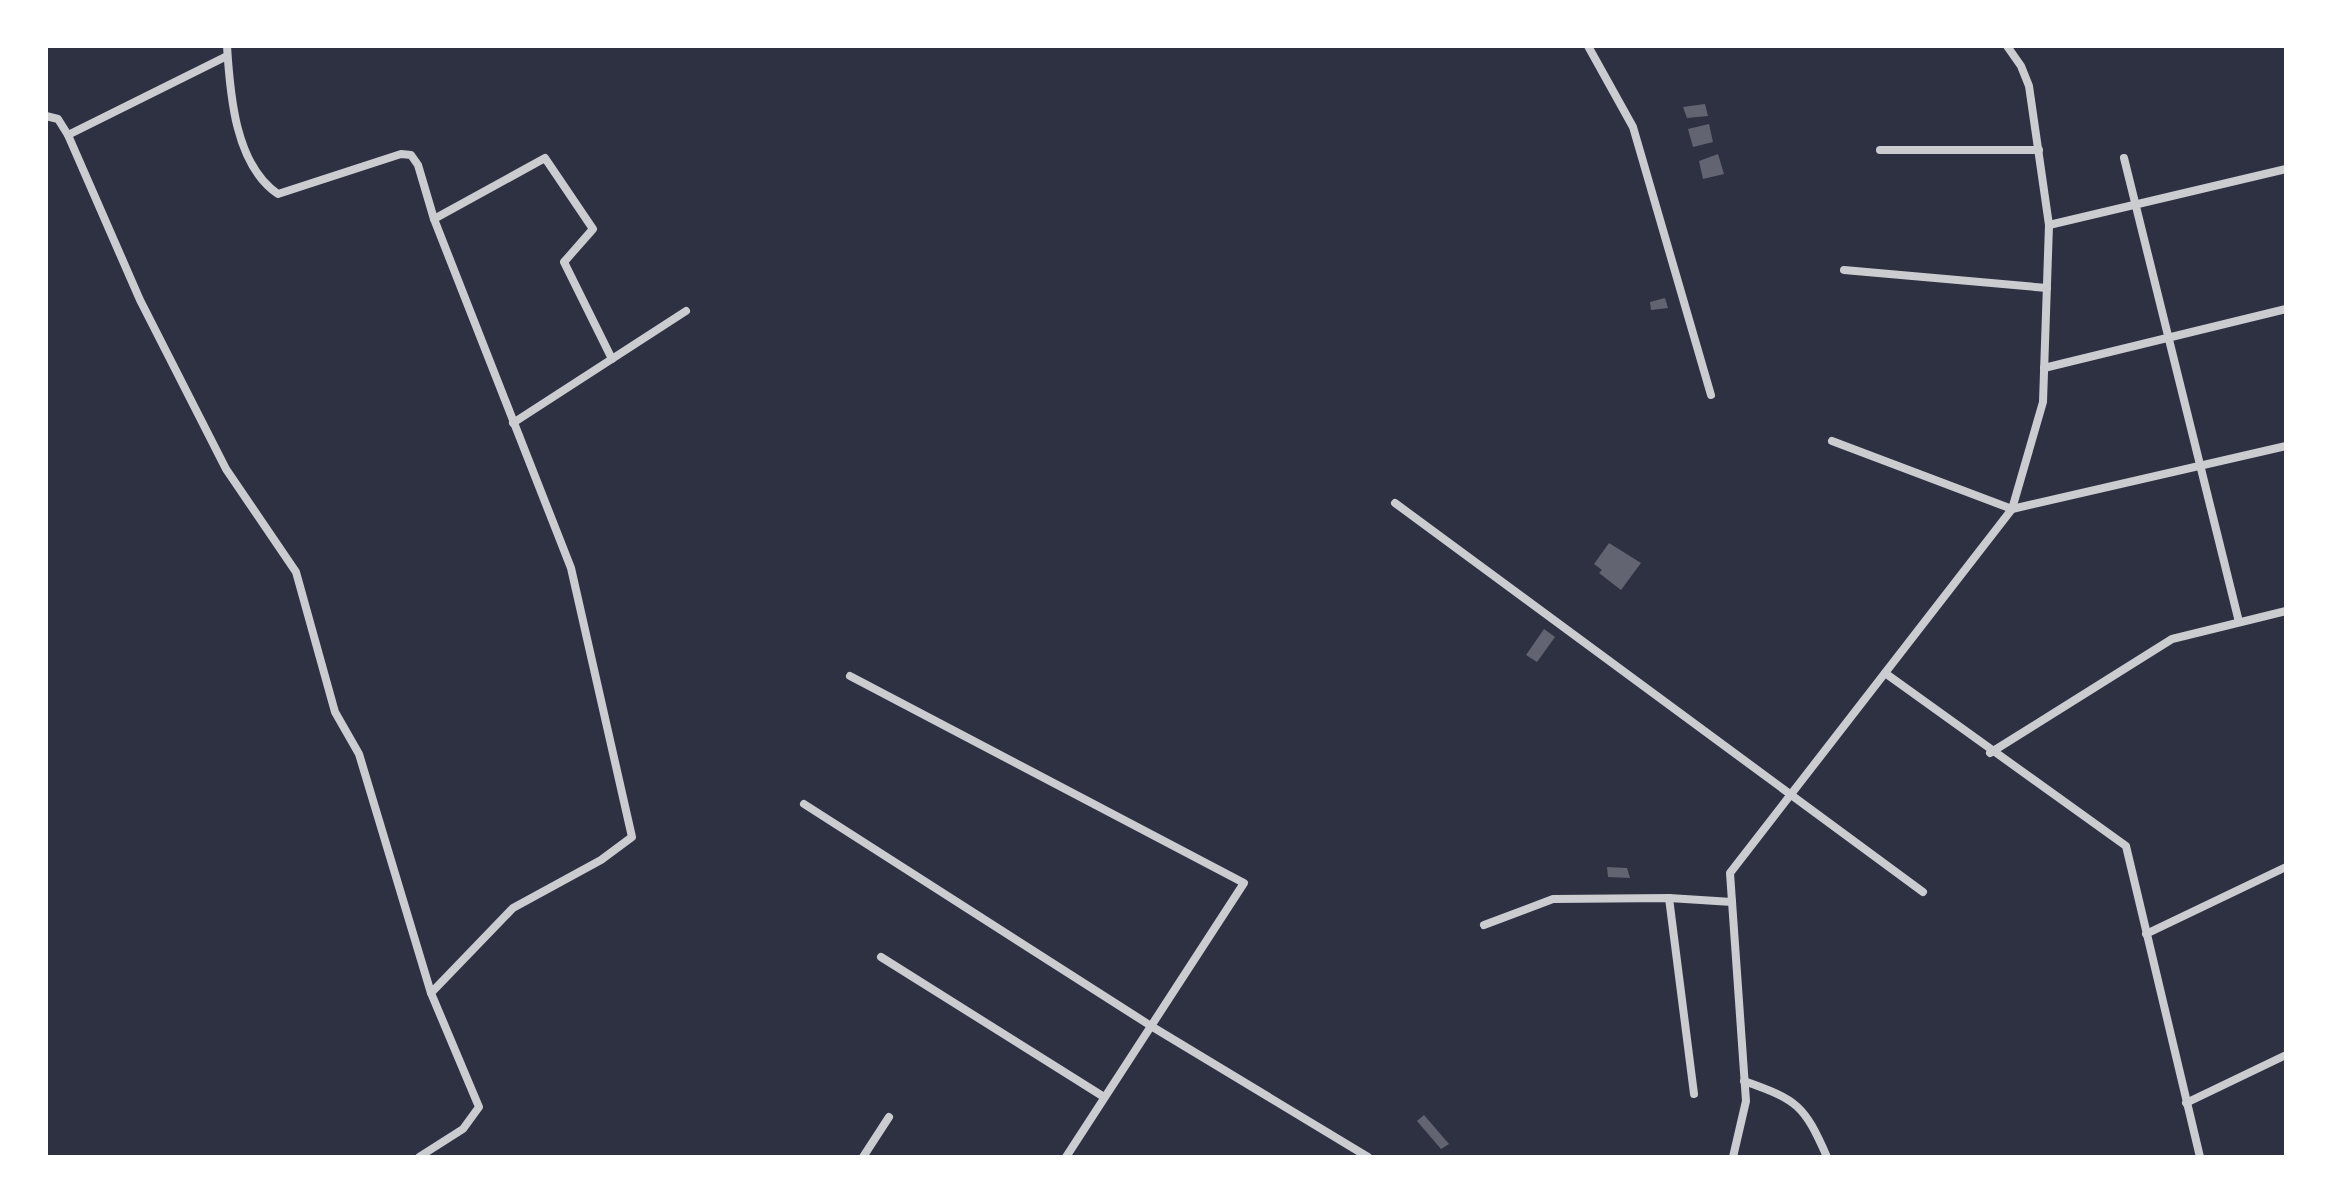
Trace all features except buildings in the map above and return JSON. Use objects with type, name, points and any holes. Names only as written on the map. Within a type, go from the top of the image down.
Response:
[{"type":"street","points":[[1588,46],[1633,127],[1711,395]]},
{"type":"street","points":[[1733,1157],[1746,1101],[1730,873],[2012,509],[2043,402],[2049,225],[2029,86],[2021,66],[2007,46]]},
{"type":"street","points":[[68,135],[227,51],[237,126],[261,183],[278,194],[401,154],[411,155],[418,165],[434,219],[571,568],[632,837],[601,860],[513,908],[431,993]]},
{"type":"street","points":[[46,116],[58,119],[68,135],[140,300],[226,469],[296,572],[335,712],[359,754],[431,993],[479,1107],[463,1129],[419,1157]]},
{"type":"street","points":[[1880,150],[2039,150]]},
{"type":"street","points":[[434,219],[545,158],[593,229],[564,262],[612,359]]},
{"type":"street","points":[[2124,158],[2239,622]]},
{"type":"street","points":[[2049,225],[2286,169]]},
{"type":"street","points":[[1844,270],[2047,288]]},
{"type":"street","points":[[2044,368],[2286,310]]},
{"type":"street","points":[[513,423],[686,311]]},
{"type":"street","points":[[1832,441],[2012,509],[2286,446]]},
{"type":"street","points":[[1395,503],[1923,892]]},
{"type":"street","points":[[1991,752],[2172,639],[2286,611]]},
{"type":"street","points":[[1885,673],[2126,846],[2200,1157]]},
{"type":"street","points":[[850,676],[1244,883],[1066,1157]]},
{"type":"street","points":[[804,804],[1151,1026],[1368,1157]]},
{"type":"street","points":[[2146,934],[2286,867]]},
{"type":"street","points":[[1484,925],[1553,899],[1669,898],[1732,902]]},
{"type":"street","points":[[1669,898],[1694,1094]]},
{"type":"street","points":[[881,957],[1104,1097]]},
{"type":"street","points":[[2186,1103],[2286,1055]]},
{"type":"street","points":[[1744,1081],[1787,1096],[1810,1118],[1827,1157]]},
{"type":"street","points":[[863,1157],[889,1117]]}]
